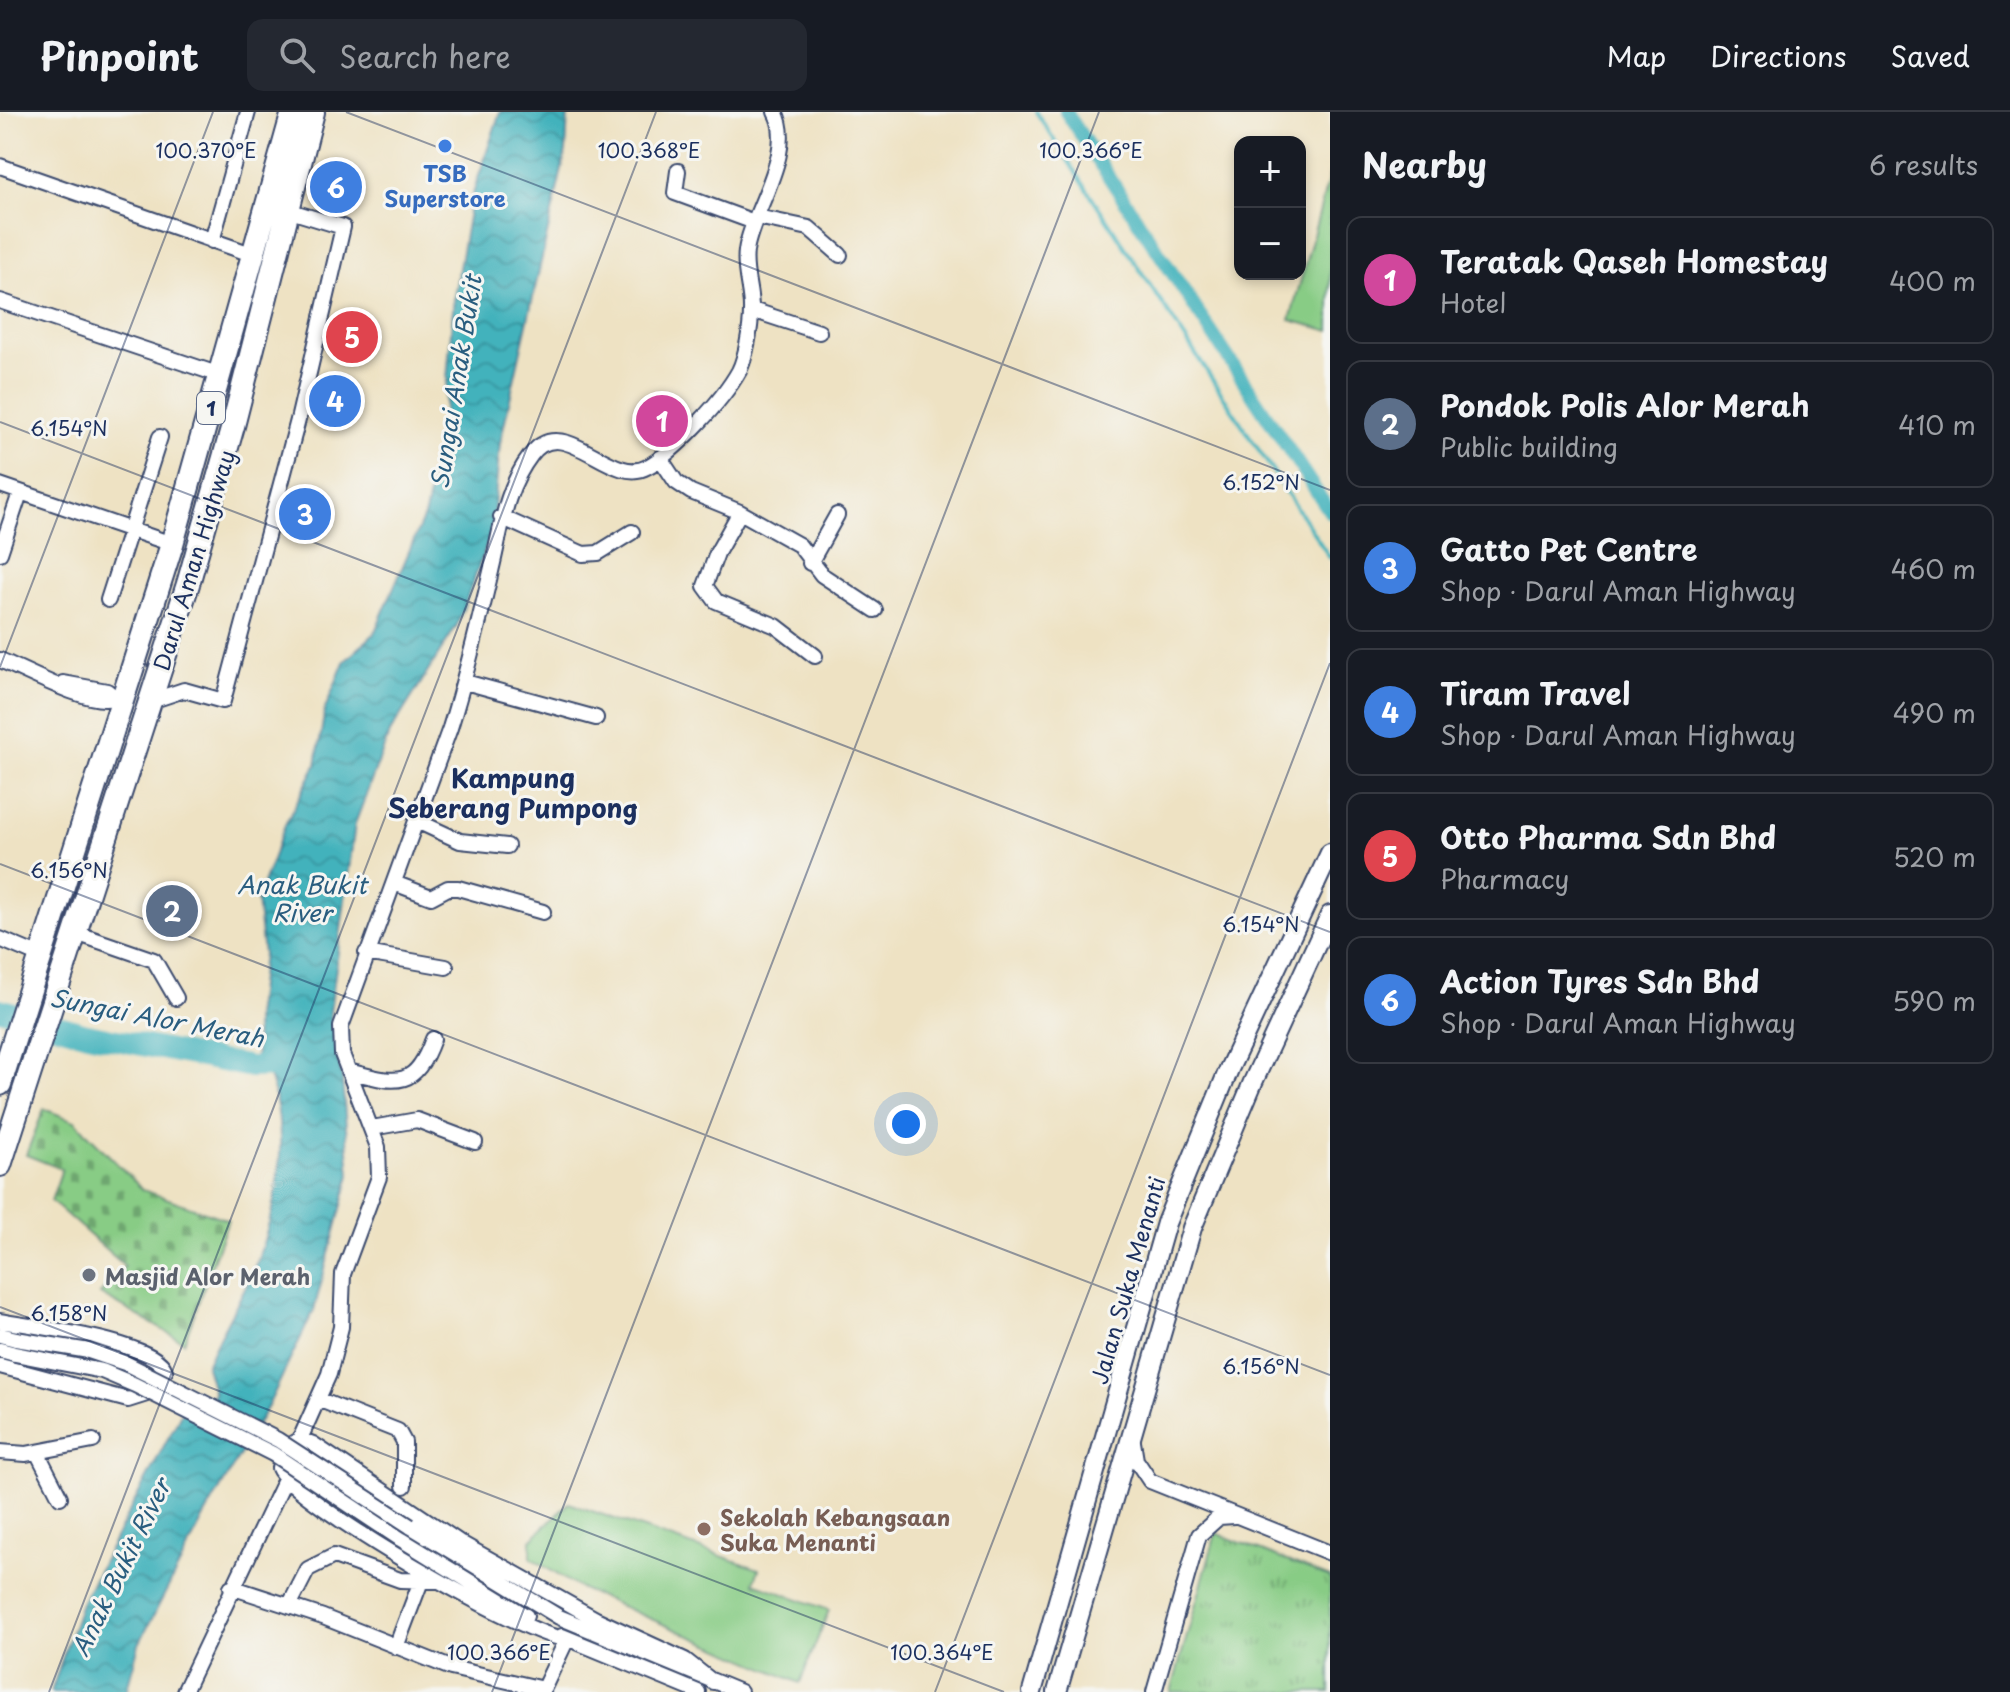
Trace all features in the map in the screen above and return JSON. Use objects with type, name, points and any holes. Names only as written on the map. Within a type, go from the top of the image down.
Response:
[{"type":"highway","name":"Darul Aman Highway","points":[[0,1084],[172,544],[293,112]]},
{"type":"highway","name":"Darul Aman Highway","points":[[0,1165],[171,637],[233,426],[313,112]]},
{"type":"highway","points":[[127,777],[130,718],[120,701],[138,696],[171,637]]},
{"type":"main road","name":"Jalan Suka Menanti","points":[[1032,1686],[1166,1223],[1223,1083],[1330,853]]},
{"type":"main road","points":[[1057,1692],[1192,1228],[1253,1082],[1330,915]]},
{"type":"street","points":[[567,1639],[535,1632],[441,1581],[300,1494],[279,1468],[280,1454],[288,1444],[300,1439],[320,1400],[341,1327],[343,1274],[379,1177],[381,1161],[372,1128],[342,1054],[341,1027],[366,953],[419,822],[465,682],[501,517],[531,454],[547,443],[567,444],[631,471],[645,469],[660,458],[721,395],[740,369],[752,310],[745,274],[746,250],[770,185],[780,140],[775,112]]},
{"type":"street","points":[[212,241],[245,113]]},
{"type":"street","points":[[0,166],[254,255]]},
{"type":"street","points":[[678,171],[675,193],[755,220],[809,228],[840,255]]},
{"type":"street","points":[[151,701],[184,690],[223,701],[298,420],[343,227],[287,210]]},
{"type":"street","points":[[0,301],[220,375]]},
{"type":"street","points":[[752,310],[819,332]]},
{"type":"street","points":[[108,600],[160,437]]},
{"type":"street","points":[[660,458],[671,476],[691,492],[740,512],[803,548],[810,563],[822,575],[875,610]]},
{"type":"street","points":[[0,485],[172,544]]},
{"type":"street","points":[[0,553],[20,493]]},
{"type":"street","points":[[740,512],[717,553],[705,586],[716,601],[776,626],[815,656]]},
{"type":"street","points":[[810,563],[837,515]]},
{"type":"street","points":[[501,517],[590,555],[632,532]]},
{"type":"street","points":[[0,660],[104,701],[120,701]]},
{"type":"street","points":[[465,682],[596,718]]},
{"type":"street","points":[[419,822],[460,841],[507,846]]},
{"type":"street","points":[[394,883],[431,897],[458,888],[543,912]]},
{"type":"street","points":[[73,932],[154,960],[176,998]]},
{"type":"street","points":[[0,939],[40,956]]},
{"type":"street","points":[[366,953],[446,967]]},
{"type":"street","points":[[348,1071],[389,1081],[404,1079],[420,1069],[433,1039]]},
{"type":"street","points":[[372,1128],[417,1120],[475,1142]]},
{"type":"street","points":[[0,1321],[111,1342],[156,1358],[165,1371],[162,1380],[150,1393],[128,1400],[0,1366]]},
{"type":"street","points":[[0,1335],[16,1347],[102,1371],[273,1454],[498,1601],[567,1639],[698,1692]]},
{"type":"street","points":[[0,1350],[16,1347],[89,1351],[125,1363],[278,1440],[410,1526],[559,1617],[740,1692]]},
{"type":"street","points":[[320,1400],[398,1431],[404,1442],[404,1486]]},
{"type":"street","points":[[1132,1436],[1136,1460],[1150,1481],[1330,1553]]},
{"type":"street","points":[[300,1439],[509,1571],[596,1619],[685,1660],[713,1682]]},
{"type":"street","points":[[0,1452],[37,1452],[93,1441]]},
{"type":"street","points":[[37,1452],[60,1497]]},
{"type":"street","points":[[184,1692],[231,1587],[285,1479]]},
{"type":"street","points":[[1154,1692],[1199,1535],[1219,1517],[1234,1516]]},
{"type":"street","points":[[289,1606],[308,1569],[327,1558],[344,1558],[400,1580],[441,1581]]},
{"type":"street","points":[[396,1647],[421,1581]]},
{"type":"street","points":[[231,1587],[467,1673],[543,1691],[567,1639]]},
{"type":"green space","points":[[1330,173],[1330,331],[1290,320],[1301,280],[1306,280],[1306,261]]},
{"type":"green space","points":[[44,1109],[75,1121],[143,1190],[228,1220],[184,1342],[100,1294],[125,1266],[51,1201],[62,1169],[26,1155]]},
{"type":"green space","points":[[569,1503],[759,1569],[754,1583],[829,1610],[800,1683],[579,1588],[531,1558],[531,1540]]},
{"type":"green space","points":[[1216,1533],[1330,1578],[1330,1692],[1171,1692]]},
{"type":"water","name":"Anak Bukit River","points":[[500,112],[568,112],[566,151],[500,443],[492,531],[457,625],[389,734],[355,824],[330,1012],[342,1079],[350,1175],[314,1310],[268,1406],[204,1517],[139,1644],[126,1692],[51,1692],[81,1603],[186,1404],[200,1405],[214,1394],[206,1366],[249,1279],[268,1228],[277,1185],[280,1141],[279,1119],[269,1076],[251,1067],[256,1055],[255,1017],[263,954],[257,900],[285,825],[316,765],[325,709],[344,662],[374,634],[425,514],[443,427],[454,297],[471,200]]},
{"type":"waterway","points":[[1036,112],[1330,558]]},
{"type":"waterway","points":[[1066,112],[1330,512]]},
{"type":"waterway","name":"Sungai Alor Merah","points":[[0,1009],[87,1034],[251,1067],[280,1066]]},
{"type":"place","name":"TSB Superstore","points":[[445,146]]},
{"type":"place","name":"Action Tyres Sdn Bhd","points":[[336,187]]},
{"type":"place","name":"Otto Pharma Sdn Bhd","points":[[352,337]]},
{"type":"place","name":"Tiram Travel","points":[[335,401]]},
{"type":"place","name":"Teratak Qaseh Homestay","points":[[662,421]]},
{"type":"place","name":"Gatto Pet Centre","points":[[305,514]]},
{"type":"place","name":"Pondok Polis Alor Merah","points":[[172,911]]},
{"type":"place","name":"Masjid Alor Merah","points":[[89,1275]]},
{"type":"place","name":"Sekolah Kebangsaan Suka Menanti","points":[[704,1529]]},
{"type":"district","name":"Kampung Seberang Pumpong","points":[[513,792]]},
{"type":"water label","name":"Sungai Anak Bukit","points":[[455,382]]}]
